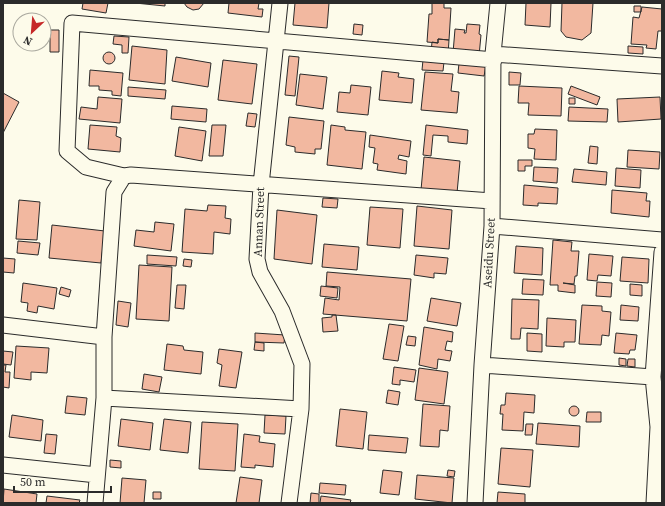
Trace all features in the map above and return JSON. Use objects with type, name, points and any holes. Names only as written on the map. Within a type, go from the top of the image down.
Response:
[{"type":"street","name":"Annan Street","points":[[280,3],[261,185],[257,259],[260,272],[282,311],[302,364],[301,409],[289,503]]},
{"type":"street","name":"Aseidu Street","points":[[475,503],[482,365],[492,226],[494,57],[498,3]]},
{"type":"street","points":[[492,201],[131,175],[124,176],[86,167],[67,151],[72,24],[277,42],[494,57],[662,66]]},
{"type":"street","points":[[95,503],[104,398],[104,337],[114,192],[124,176]]},
{"type":"street","points":[[492,226],[662,240]]},
{"type":"street","points":[[654,503],[660,428],[654,377],[662,252]]},
{"type":"street","points":[[3,325],[104,337]]},
{"type":"street","points":[[482,365],[654,377]]},
{"type":"street","points":[[104,398],[301,409]]},
{"type":"street","points":[[3,465],[97,475]]},
{"type":"building","points":[[83,3],[108,3],[106,13],[82,9]]},
{"type":"building","points":[[135,3],[165,3],[165,6]]},
{"type":"building","points":[[184,3],[204,3],[199,9],[193,10],[187,7]]},
{"type":"building","points":[[229,3],[259,3],[258,9],[263,9],[262,17],[228,13]]},
{"type":"building","points":[[295,3],[329,3],[327,28],[293,25]]},
{"type":"building","points":[[432,3],[444,3],[444,8],[451,8],[449,40],[438,39],[438,43],[427,42],[429,14],[432,14]]},
{"type":"building","points":[[526,3],[551,3],[550,27],[525,25]]},
{"type":"building","points":[[562,3],[593,3],[591,33],[582,40],[566,37],[561,31]]},
{"type":"building","points":[[634,6],[641,6],[641,12],[634,12]]},
{"type":"building","points":[[642,7],[662,9],[662,31],[658,31],[656,49],[646,48],[647,45],[631,44],[633,17],[639,18]]},
{"type":"building","points":[[354,24],[363,25],[362,35],[353,34]]},
{"type":"building","points":[[467,24],[480,25],[479,34],[481,35],[479,56],[453,53],[455,29],[465,30],[464,33],[466,33]]},
{"type":"building","points":[[52,30],[59,30],[59,52],[52,52]]},
{"type":"building","points":[[114,36],[129,37],[128,53],[122,53],[122,45],[113,44]]},
{"type":"building","points":[[438,39],[449,40],[448,55],[431,53],[432,42],[438,43]]},
{"type":"building","points":[[132,46],[167,50],[165,84],[129,80]]},
{"type":"building","points":[[628,46],[643,47],[643,54],[628,53]]},
{"type":"building","points":[[109,52],[113,54],[115,58],[113,62],[109,64],[105,62],[103,58],[105,54]]},
{"type":"building","points":[[289,56],[299,57],[295,96],[285,95]]},
{"type":"building","points":[[176,57],[211,63],[208,87],[172,81]]},
{"type":"building","points":[[223,60],[257,64],[252,104],[218,100]]},
{"type":"building","points":[[423,60],[444,62],[443,71],[422,70]]},
{"type":"building","points":[[459,63],[486,66],[484,76],[458,73]]},
{"type":"building","points":[[90,70],[123,73],[121,96],[112,95],[112,91],[99,90],[99,86],[89,86]]},
{"type":"building","points":[[382,71],[399,73],[398,77],[414,79],[412,103],[379,100]]},
{"type":"building","points":[[425,72],[453,74],[451,91],[459,92],[457,113],[421,110]]},
{"type":"building","points":[[509,72],[521,73],[520,85],[509,85]]},
{"type":"building","points":[[300,74],[327,77],[323,109],[296,105]]},
{"type":"building","points":[[351,85],[371,87],[368,115],[337,112],[339,92],[350,93]]},
{"type":"building","points":[[519,86],[562,88],[561,116],[528,115],[529,103],[518,103]]},
{"type":"building","points":[[571,86],[600,97],[597,105],[568,94]]},
{"type":"building","points":[[128,87],[166,90],[165,99],[128,96]]},
{"type":"building","points":[[3,93],[19,102],[3,133]]},
{"type":"building","points":[[98,97],[122,99],[120,123],[79,119],[81,107],[97,109]]},
{"type":"building","points":[[660,97],[661,119],[618,122],[617,99]]},
{"type":"building","points":[[569,98],[575,98],[575,104],[569,104]]},
{"type":"building","points":[[172,106],[207,109],[206,122],[171,119]]},
{"type":"building","points":[[569,107],[608,109],[607,122],[568,121]]},
{"type":"building","points":[[248,113],[257,114],[255,127],[246,126]]},
{"type":"building","points":[[289,117],[324,121],[321,149],[315,149],[315,154],[295,152],[295,147],[286,145]]},
{"type":"building","points":[[90,125],[117,127],[116,136],[121,138],[120,152],[88,149]]},
{"type":"building","points":[[212,125],[226,125],[223,156],[209,156]]},
{"type":"building","points":[[331,125],[345,127],[345,130],[366,132],[362,169],[327,165]]},
{"type":"building","points":[[426,125],[468,130],[467,144],[448,142],[448,136],[433,135],[431,156],[423,155]]},
{"type":"building","points":[[179,127],[206,131],[202,161],[175,156]]},
{"type":"building","points":[[535,129],[557,130],[556,160],[534,159],[535,149],[528,148],[528,134],[534,134]]},
{"type":"building","points":[[370,135],[411,141],[409,157],[399,155],[398,159],[407,161],[406,174],[377,170],[378,164],[373,163],[375,148],[369,147]]},
{"type":"building","points":[[590,146],[598,147],[597,164],[588,163]]},
{"type":"building","points":[[628,150],[660,152],[659,169],[627,167]]},
{"type":"building","points":[[424,157],[460,161],[457,193],[421,190]]},
{"type":"building","points":[[518,160],[532,160],[532,166],[525,166],[525,171],[518,171]]},
{"type":"building","points":[[534,167],[558,168],[557,183],[533,181]]},
{"type":"building","points":[[616,168],[641,170],[640,188],[615,186]]},
{"type":"building","points":[[574,169],[607,172],[606,185],[572,182]]},
{"type":"building","points":[[524,185],[558,188],[557,204],[538,203],[538,206],[523,205]]},
{"type":"building","points":[[612,190],[647,193],[646,201],[650,201],[649,217],[611,213]]},
{"type":"building","points":[[323,198],[338,199],[337,208],[322,207]]},
{"type":"building","points":[[19,200],[40,202],[37,240],[16,239]]},
{"type":"building","points":[[208,205],[226,206],[225,218],[231,219],[230,234],[214,232],[213,254],[182,252],[185,209],[207,211]]},
{"type":"building","points":[[417,206],[452,210],[449,249],[414,246]]},
{"type":"building","points":[[370,207],[403,209],[400,248],[367,245]]},
{"type":"building","points":[[277,210],[317,215],[312,264],[274,259]]},
{"type":"building","points":[[155,222],[174,224],[171,251],[134,246],[136,230],[154,232]]},
{"type":"building","points":[[52,225],[105,231],[101,263],[49,258]]},
{"type":"building","points":[[553,240],[572,242],[571,251],[579,251],[577,276],[575,276],[574,284],[563,283],[575,285],[575,293],[558,291],[558,285],[550,285]]},
{"type":"building","points":[[18,241],[40,243],[38,255],[17,253]]},
{"type":"building","points":[[324,244],[359,247],[357,270],[322,267]]},
{"type":"building","points":[[516,246],[543,248],[542,275],[514,273]]},
{"type":"building","points":[[589,254],[613,256],[611,276],[598,275],[597,281],[587,280]]},
{"type":"building","points":[[147,255],[177,257],[176,266],[147,264]]},
{"type":"building","points":[[416,255],[448,258],[446,274],[434,273],[434,278],[414,275]]},
{"type":"building","points":[[622,257],[649,259],[648,283],[620,281]]},
{"type":"building","points":[[3,258],[15,259],[14,273],[3,272]]},
{"type":"building","points":[[184,259],[192,260],[191,267],[183,266]]},
{"type":"building","points":[[139,265],[172,267],[169,321],[136,319]]},
{"type":"building","points":[[327,272],[411,279],[407,321],[323,314],[325,298],[339,300],[340,287],[326,286]]},
{"type":"building","points":[[523,279],[544,280],[543,295],[522,294]]},
{"type":"building","points":[[597,282],[612,283],[611,297],[596,296]]},
{"type":"building","points":[[23,283],[57,288],[54,309],[38,306],[37,313],[27,311],[28,303],[21,302]]},
{"type":"building","points":[[630,284],[642,285],[642,296],[630,295]]},
{"type":"building","points":[[177,285],[186,285],[184,309],[175,308]]},
{"type":"building","points":[[321,286],[338,288],[337,298],[320,296]]},
{"type":"building","points":[[61,287],[71,290],[69,297],[59,294]]},
{"type":"building","points":[[431,298],[461,303],[457,326],[427,321]]},
{"type":"building","points":[[512,299],[539,300],[538,329],[521,328],[520,339],[511,339]]},
{"type":"building","points":[[118,301],[131,303],[128,327],[116,325]]},
{"type":"building","points":[[582,305],[602,306],[602,311],[611,312],[609,336],[602,335],[601,345],[579,344]]},
{"type":"building","points":[[621,305],[639,307],[638,321],[620,320]]},
{"type":"building","points":[[332,315],[336,315],[338,331],[323,332],[322,318],[332,317]]},
{"type":"building","points":[[547,318],[576,320],[575,342],[564,342],[564,347],[546,346]]},
{"type":"building","points":[[389,324],[404,326],[398,361],[383,359]]},
{"type":"building","points":[[424,327],[453,332],[452,342],[447,341],[445,350],[452,351],[450,361],[438,359],[437,369],[419,365]]},
{"type":"building","points":[[255,333],[285,335],[284,343],[255,342]]},
{"type":"building","points":[[527,333],[542,334],[542,352],[527,351]]},
{"type":"building","points":[[616,333],[637,335],[635,350],[630,350],[629,354],[614,353]]},
{"type":"building","points":[[408,336],[416,337],[415,346],[406,345]]},
{"type":"building","points":[[255,342],[264,343],[264,351],[254,350]]},
{"type":"building","points":[[167,344],[183,346],[184,350],[203,352],[201,374],[164,370]]},
{"type":"building","points":[[16,346],[49,348],[47,373],[31,372],[31,380],[14,378]]},
{"type":"building","points":[[219,349],[242,352],[236,388],[219,386],[222,365],[217,363]]},
{"type":"building","points":[[3,351],[13,352],[11,365],[3,364]]},
{"type":"building","points":[[619,358],[626,359],[626,366],[619,365]]},
{"type":"building","points":[[628,359],[635,359],[635,367],[627,366]]},
{"type":"building","points":[[3,365],[6,365],[5,372],[10,372],[9,388],[3,387]]},
{"type":"building","points":[[394,367],[416,370],[414,382],[400,380],[400,385],[392,384]]},
{"type":"building","points":[[419,368],[448,372],[444,404],[415,400]]},
{"type":"building","points":[[144,374],[162,377],[159,392],[142,389]]},
{"type":"building","points":[[388,390],[400,392],[398,405],[386,403]]},
{"type":"building","points":[[506,393],[535,395],[534,413],[524,412],[523,431],[502,430],[503,414],[500,414],[501,405],[505,405]]},
{"type":"building","points":[[67,396],[87,398],[85,415],[65,413]]},
{"type":"building","points":[[423,404],[450,406],[448,431],[440,430],[439,447],[420,446]]},
{"type":"building","points":[[572,406],[576,406],[578,407],[578,415],[572,416],[569,413],[569,409]]},
{"type":"building","points":[[340,409],[367,412],[363,449],[336,446]]},
{"type":"building","points":[[587,412],[601,412],[601,422],[586,422]]},
{"type":"building","points":[[12,415],[43,420],[41,441],[9,437]]},
{"type":"building","points":[[265,415],[286,416],[285,434],[264,433]]},
{"type":"building","points":[[121,419],[153,423],[150,450],[118,446]]},
{"type":"building","points":[[164,419],[191,422],[188,453],[160,450]]},
{"type":"building","points":[[202,422],[238,424],[235,471],[199,469]]},
{"type":"building","points":[[538,423],[580,426],[579,447],[536,444]]},
{"type":"building","points":[[526,424],[533,424],[532,435],[525,435]]},
{"type":"building","points":[[46,434],[57,435],[55,454],[44,453]]},
{"type":"building","points":[[244,434],[260,436],[259,442],[275,444],[273,467],[255,465],[255,468],[241,467]]},
{"type":"building","points":[[369,435],[408,438],[406,453],[368,450]]},
{"type":"building","points":[[501,448],[533,450],[530,487],[498,484]]},
{"type":"building","points":[[110,460],[121,461],[121,468],[110,467]]},
{"type":"building","points":[[383,470],[402,472],[399,495],[380,493]]},
{"type":"building","points":[[448,470],[455,471],[454,477],[447,476]]},
{"type":"building","points":[[417,475],[454,478],[452,503],[415,499]]},
{"type":"building","points":[[240,477],[262,480],[259,503],[236,503]]},
{"type":"building","points":[[122,478],[146,480],[144,503],[120,503]]},
{"type":"building","points":[[320,483],[346,485],[345,495],[319,493]]},
{"type":"building","points":[[4,489],[37,494],[36,503],[3,503]]},
{"type":"building","points":[[153,492],[161,492],[161,499],[153,499]]},
{"type":"building","points":[[498,492],[525,494],[525,503],[497,503]]},
{"type":"building","points":[[311,493],[319,494],[319,503],[310,503]]},
{"type":"building","points":[[47,496],[80,500],[79,503],[46,503]]},
{"type":"building","points":[[321,496],[351,500],[350,503],[320,503]]}]
